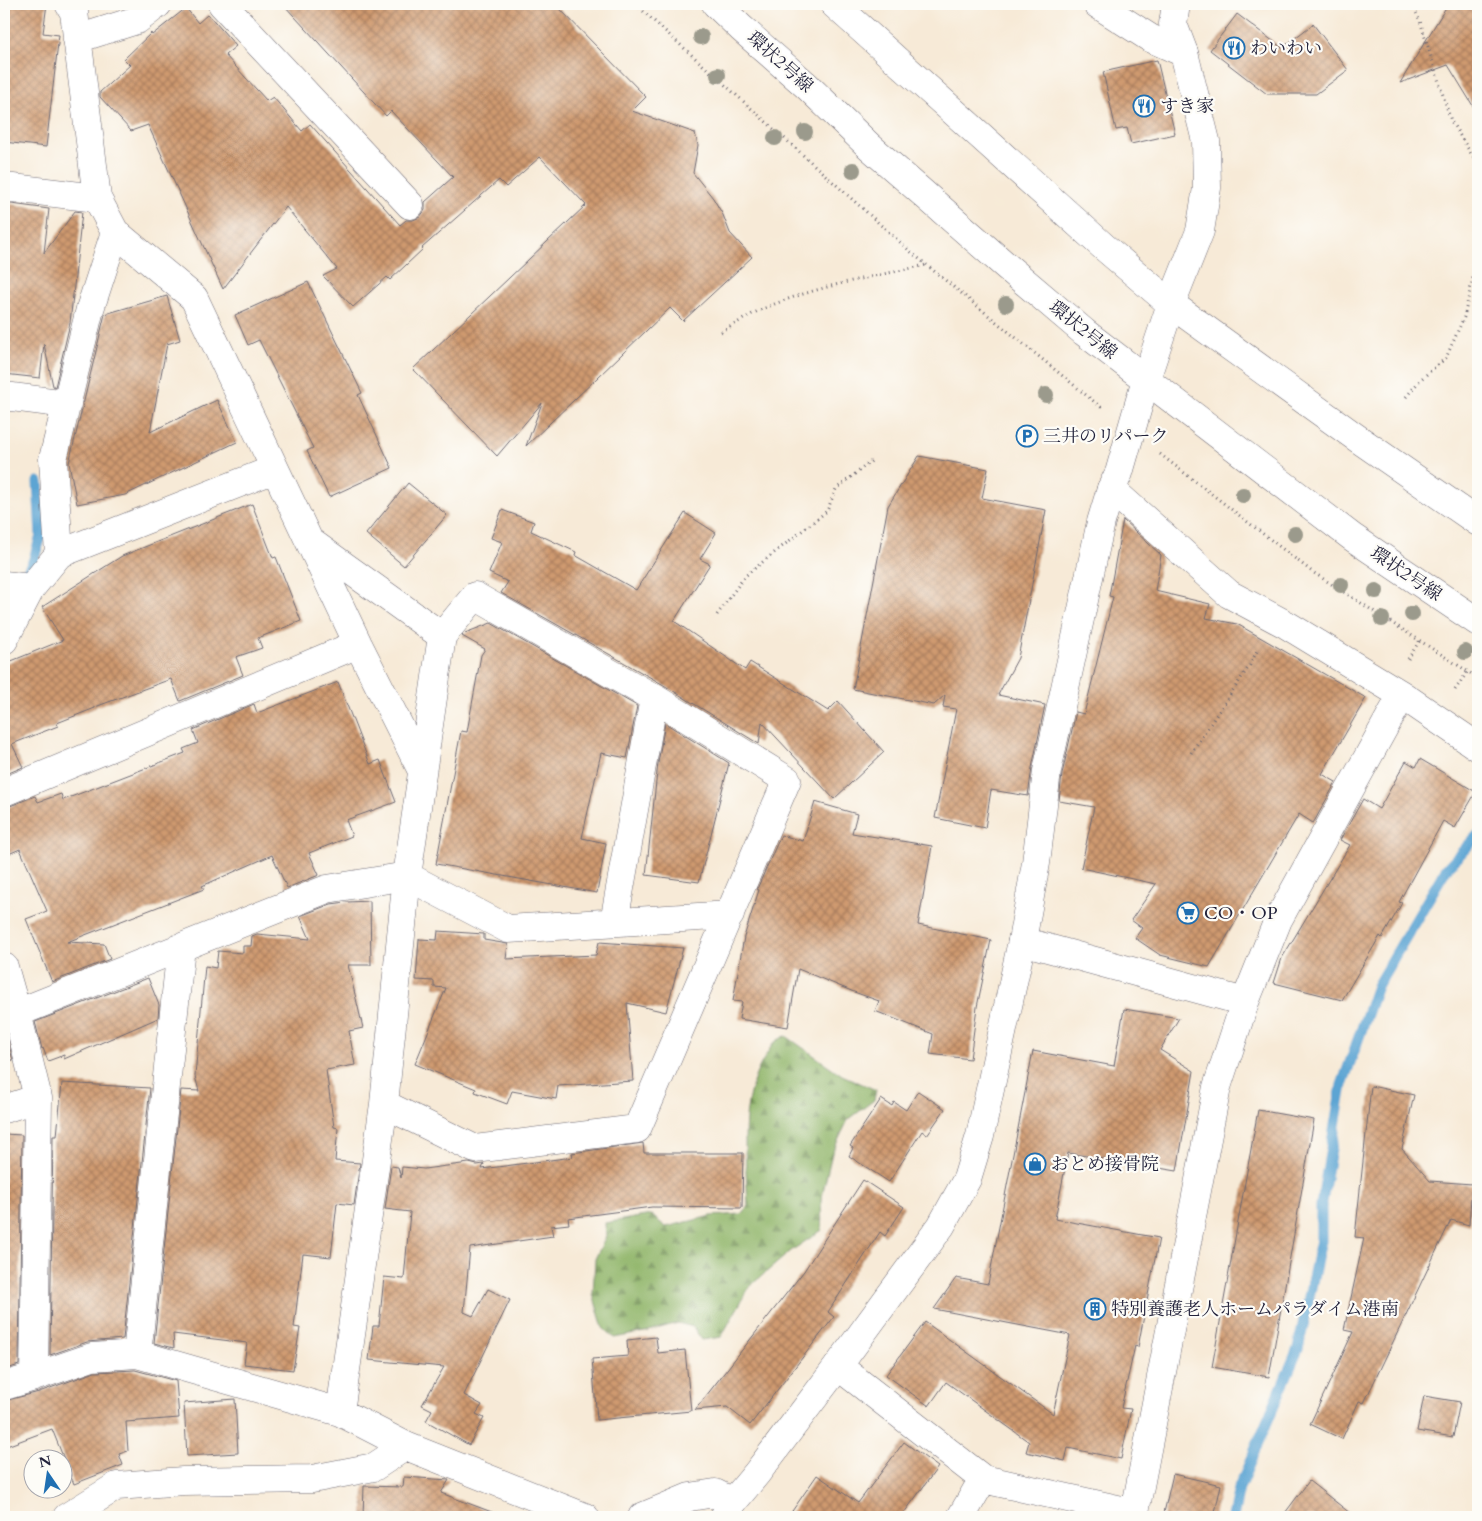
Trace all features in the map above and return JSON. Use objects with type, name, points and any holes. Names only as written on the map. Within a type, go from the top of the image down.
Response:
[{"type":"street","points":[[69,4],[74,12],[97,198],[115,232],[194,298],[358,644],[422,771]]},
{"type":"street","points":[[77,39],[137,20],[158,4]]},
{"type":"street","points":[[222,4],[410,205]]},
{"type":"street","name":"環状2号線","points":[[716,4],[870,146],[1084,332],[1352,537],[1478,622]]},
{"type":"street","points":[[834,4],[1104,247],[1172,304],[1354,436],[1478,522]]},
{"type":"street","points":[[1097,4],[1150,38],[1184,53]]},
{"type":"street","points":[[642,1517],[690,1497],[715,1493],[728,1510],[838,1366],[941,1226],[967,1179],[980,1136],[1022,941],[1036,863],[1047,771],[1101,522],[1111,489],[1119,473],[1146,379],[1200,231],[1207,188],[1206,141],[1184,53],[1173,24],[1176,4]]},
{"type":"street","points":[[4,188],[97,198]]},
{"type":"street","points":[[59,554],[53,460],[90,309],[115,232]]},
{"type":"street","points":[[4,396],[67,404]]},
{"type":"street","points":[[4,640],[31,588],[59,554],[275,469]]},
{"type":"street","points":[[1111,489],[1229,594],[1275,618],[1402,695],[1478,746]]},
{"type":"street","points":[[308,540],[442,636]]},
{"type":"street","points":[[4,585],[31,588]]},
{"type":"street","points":[[340,1412],[384,1104],[407,876],[442,636],[475,596],[654,698],[787,780],[637,1129],[475,1149],[384,1104]]},
{"type":"street","points":[[4,792],[358,644]]},
{"type":"street","points":[[838,1366],[983,1479],[1134,1515],[1217,1087],[1245,1002],[1278,920],[1402,695]]},
{"type":"street","points":[[614,922],[654,698]]},
{"type":"street","points":[[17,1013],[327,889],[407,876],[508,929],[730,915]]},
{"type":"street","points":[[1022,941],[1245,1002]]},
{"type":"street","points":[[137,1354],[181,947]]},
{"type":"street","points":[[4,967],[38,1098],[34,1377]]},
{"type":"street","points":[[4,1109],[38,1098]]},
{"type":"street","points":[[4,1386],[92,1356],[137,1354],[340,1412],[406,1446],[585,1517]]},
{"type":"street","points":[[67,1517],[117,1486],[183,1480],[312,1479],[374,1467],[406,1446]]},
{"type":"street","points":[[961,1517],[983,1479]]},
{"type":"path","points":[[636,4],[927,265],[1130,432],[1310,571],[1478,678]]},
{"type":"path","points":[[1412,4],[1420,21],[1451,121],[1478,165]]},
{"type":"path","points":[[1406,397],[1421,379],[1446,358],[1464,317],[1478,255]]},
{"type":"path","points":[[721,332],[764,308],[791,298],[842,284],[927,265]]},
{"type":"path","points":[[717,614],[745,576],[827,511],[836,489],[874,459]]},
{"type":"path","points":[[1192,753],[1250,665],[1275,618]]},
{"type":"path","points":[[1405,663],[1420,640]]},
{"type":"path","points":[[1453,694],[1468,671]]},
{"type":"green space","points":[[786,1036],[842,1075],[876,1090],[874,1100],[848,1120],[832,1153],[821,1200],[822,1230],[791,1251],[750,1286],[721,1337],[702,1340],[693,1327],[678,1323],[614,1338],[603,1328],[593,1294],[595,1259],[606,1236],[605,1223],[651,1215],[666,1227],[711,1216],[741,1214],[748,1206],[745,1130],[750,1092],[756,1074],[771,1046]]},
{"type":"building","points":[[4,4],[47,4],[43,33],[59,35],[46,147],[4,142]]},
{"type":"building","points":[[283,4],[555,4],[646,97],[632,111],[695,133],[698,145],[693,173],[713,198],[723,215],[730,233],[752,257],[683,321],[670,308],[526,446],[542,403],[497,456],[413,369],[586,205],[540,157],[506,187],[499,180],[422,248],[390,280],[387,277],[353,307],[323,276],[337,269],[286,207],[223,289],[148,125],[131,131],[100,97],[100,92],[130,65],[124,59],[151,33],[152,35],[186,8],[198,23],[208,14],[236,46],[225,55],[267,101],[273,97],[302,131],[310,124],[400,225],[406,220],[420,217],[425,210],[425,202],[453,177],[391,111],[386,116]]},
{"type":"building","points":[[1448,4],[1478,4],[1478,114],[1448,65],[1400,83]]},
{"type":"building","points":[[1237,14],[1282,48],[1313,24],[1348,70],[1316,94],[1267,94],[1210,50]]},
{"type":"building","points":[[1157,60],[1175,134],[1131,144],[1127,128],[1116,130],[1103,72]]},
{"type":"building","points":[[4,203],[49,209],[44,253],[75,211],[82,212],[70,323],[55,387],[53,386],[44,344],[40,378],[4,374]]},
{"type":"building","points":[[308,282],[362,393],[358,395],[392,468],[329,497],[307,451],[313,448],[259,340],[248,345],[235,315]]},
{"type":"building","points":[[167,296],[180,340],[167,344],[150,432],[217,400],[237,442],[125,495],[77,504],[69,463],[105,314]]},
{"type":"building","points":[[919,456],[988,469],[982,498],[1046,510],[1018,658],[998,695],[1045,705],[1028,796],[991,790],[985,828],[935,818],[956,709],[943,707],[945,695],[934,705],[853,689],[888,506]]},
{"type":"building","points":[[408,483],[447,515],[404,566],[366,534]]},
{"type":"building","points":[[252,504],[273,558],[276,557],[301,621],[258,638],[262,648],[236,657],[243,675],[180,701],[171,679],[95,707],[57,723],[58,726],[12,744],[23,767],[4,775],[4,664],[63,640],[42,607],[122,556]]},
{"type":"building","points":[[502,510],[534,522],[531,531],[576,552],[575,555],[636,590],[685,513],[716,533],[700,559],[710,564],[674,621],[745,670],[750,662],[828,711],[838,701],[884,752],[834,799],[762,722],[759,744],[662,684],[501,593],[508,582],[489,573],[502,542],[491,538]]},
{"type":"building","points":[[1123,520],[1161,555],[1155,591],[1210,604],[1206,618],[1237,624],[1366,698],[1322,774],[1336,782],[1315,820],[1313,823],[1299,814],[1209,967],[1160,955],[1135,938],[1142,928],[1131,920],[1156,884],[1081,868],[1094,807],[1059,801],[1062,774],[1076,712],[1084,714],[1113,597],[1109,596]]},
{"type":"building","points":[[491,623],[637,706],[627,758],[601,753],[582,838],[606,843],[597,893],[436,864],[461,731],[467,732],[481,655],[485,649],[462,636],[465,633]]},
{"type":"building","points":[[338,682],[370,764],[380,760],[396,802],[346,820],[352,836],[309,853],[319,875],[287,888],[272,855],[202,886],[204,889],[67,942],[104,944],[110,959],[52,982],[26,919],[47,911],[20,849],[4,856],[4,807],[35,796],[38,802],[61,794],[63,800],[185,753],[183,749],[198,743],[193,730],[254,704],[257,713]]},
{"type":"building","points":[[665,723],[729,763],[699,882],[646,875],[658,763]]},
{"type":"building","points":[[1420,759],[1476,792],[1455,828],[1443,821],[1399,902],[1402,903],[1342,1000],[1274,983],[1282,958],[1350,845],[1340,840],[1363,799],[1379,809],[1406,761],[1416,767]]},
{"type":"building","points":[[815,802],[857,814],[852,833],[932,846],[918,925],[991,940],[977,1007],[970,1059],[930,1054],[933,1034],[875,1011],[879,1001],[798,969],[788,1027],[739,1019],[742,1002],[733,1001],[744,937],[759,890],[757,889],[781,835],[803,841]]},
{"type":"building","points":[[370,901],[371,965],[348,965],[363,1028],[349,1031],[355,1065],[326,1070],[334,1127],[338,1128],[335,1161],[360,1163],[354,1205],[337,1203],[331,1257],[303,1254],[294,1327],[300,1328],[293,1370],[244,1364],[247,1343],[173,1334],[174,1348],[154,1343],[181,1090],[199,1091],[195,1076],[205,966],[216,968],[218,951],[243,953],[243,946],[251,946],[252,936],[257,934],[310,939],[300,916],[331,904]]},
{"type":"building","points":[[438,931],[484,934],[484,940],[508,944],[506,959],[596,955],[599,942],[683,948],[666,1012],[627,1003],[633,1081],[558,1086],[556,1099],[512,1091],[507,1104],[475,1092],[476,1089],[415,1064],[446,988],[434,987],[434,981],[416,980],[419,939],[437,940]]},
{"type":"building","points":[[148,978],[159,1005],[158,1018],[64,1059],[64,1055],[48,1061],[42,1049],[35,1022]]},
{"type":"building","points":[[1124,1009],[1179,1018],[1160,1050],[1194,1071],[1177,1171],[1068,1153],[1055,1219],[1159,1238],[1138,1347],[1135,1346],[1121,1408],[1131,1409],[1121,1459],[1068,1448],[1065,1461],[1026,1452],[1029,1442],[946,1382],[929,1406],[886,1375],[925,1322],[1053,1414],[1070,1335],[934,1309],[956,1278],[988,1284],[1033,1051],[1114,1066]]},
{"type":"building","points":[[4,1031],[13,1060],[4,1064]]},
{"type":"building","points":[[62,1083],[150,1088],[123,1339],[87,1342],[50,1355],[53,1136],[57,1136]]},
{"type":"building","points":[[1371,1086],[1414,1095],[1402,1149],[1430,1181],[1472,1184],[1469,1225],[1451,1220],[1364,1403],[1359,1401],[1342,1439],[1310,1424],[1353,1332],[1344,1330],[1364,1238],[1355,1237]]},
{"type":"building","points":[[918,1091],[945,1109],[927,1135],[922,1131],[889,1182],[849,1156],[853,1148],[850,1146],[881,1099],[892,1106],[894,1102],[906,1110]]},
{"type":"building","points":[[1258,1110],[1314,1120],[1269,1377],[1212,1367]]},
{"type":"building","points":[[4,1134],[22,1135],[19,1365],[4,1370]]},
{"type":"building","points":[[643,1143],[644,1153],[743,1153],[742,1208],[652,1207],[568,1218],[569,1224],[551,1226],[553,1236],[470,1248],[464,1312],[473,1316],[488,1289],[510,1300],[464,1395],[482,1405],[476,1414],[484,1418],[469,1445],[426,1421],[432,1410],[422,1405],[444,1367],[369,1360],[373,1326],[379,1326],[384,1277],[404,1279],[410,1212],[385,1209],[391,1166],[398,1167],[401,1178],[402,1167],[424,1169],[469,1163],[484,1164],[482,1169],[573,1157],[572,1153]]},
{"type":"building","points":[[863,1180],[904,1207],[885,1236],[880,1232],[828,1312],[834,1317],[750,1425],[727,1407],[695,1410],[804,1271]]},
{"type":"building","points":[[656,1337],[658,1353],[685,1350],[691,1411],[597,1420],[592,1359],[628,1356],[627,1340]]},
{"type":"building","points":[[135,1370],[176,1381],[179,1418],[126,1422],[128,1451],[119,1454],[123,1465],[74,1484],[72,1479],[72,1448],[60,1448],[52,1429],[4,1447],[4,1401],[39,1392],[95,1372]]},
{"type":"building","points":[[1424,1396],[1460,1402],[1453,1437],[1417,1431]]},
{"type":"building","points":[[235,1399],[238,1453],[187,1456],[184,1403]]},
{"type":"building","points":[[904,1442],[938,1467],[901,1517],[788,1517],[817,1475],[858,1503]]},
{"type":"building","points":[[1173,1474],[1221,1485],[1214,1517],[1163,1517]]},
{"type":"building","points":[[404,1477],[449,1480],[441,1493],[497,1514],[496,1517],[363,1517],[364,1486],[403,1487]]},
{"type":"building","points":[[1309,1481],[1355,1517],[1282,1517]]},
{"type":"waterway","points":[[21,583],[33,562],[41,536],[38,482]]},
{"type":"waterway","points":[[1233,1517],[1239,1488],[1298,1349],[1321,1240],[1321,1206],[1342,1085],[1377,986],[1446,869],[1478,835]]},
{"type":"place","name":"わいわい","points":[[1234,48]]},
{"type":"place","name":"すき家","points":[[1144,106]]},
{"type":"place","name":"三井のリパーク","points":[[1027,436]]},
{"type":"place","name":"CO・OP","points":[[1188,913]]},
{"type":"place","name":"おとめ接骨院","points":[[1035,1164]]},
{"type":"place","name":"特別養護老人ホームパラダイム港南","points":[[1095,1309]]}]
